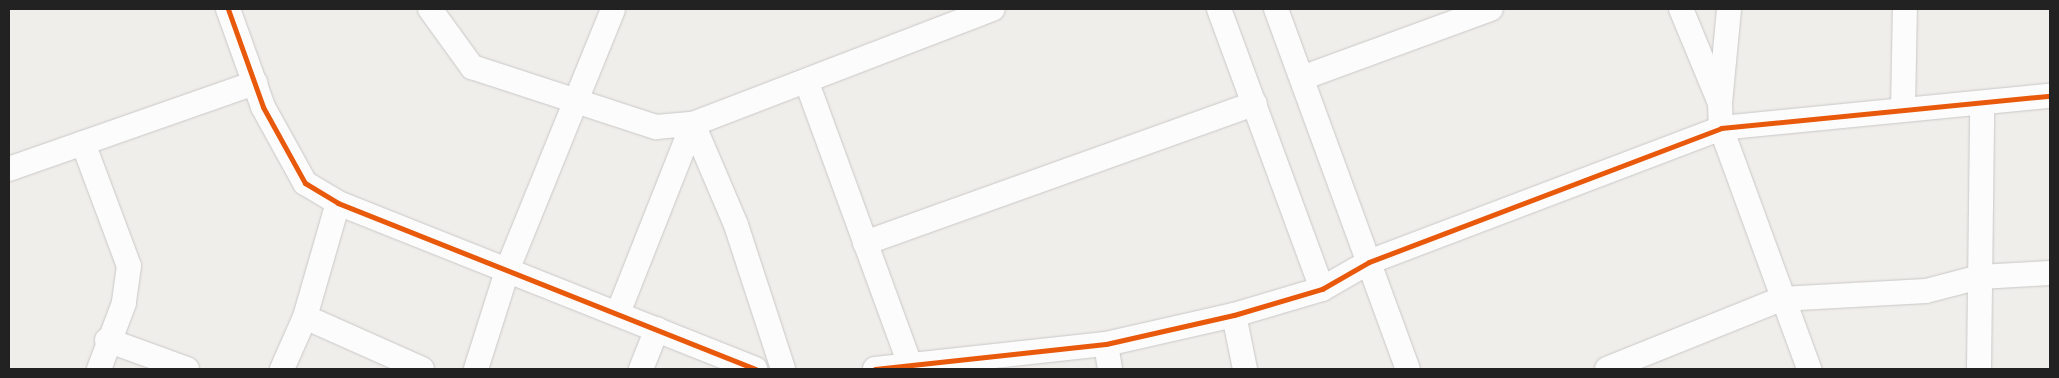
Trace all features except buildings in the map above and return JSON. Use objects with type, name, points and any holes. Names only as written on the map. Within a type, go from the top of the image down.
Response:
[{"type":"street","points":[[228,9],[255,83],[305,183],[338,202],[508,268],[755,369]]},
{"type":"street","points":[[430,9],[472,67],[656,127],[693,124],[807,84],[993,9]]},
{"type":"street","points":[[476,369],[508,268],[578,101],[613,9]]},
{"type":"street","points":[[1220,9],[1322,289]]},
{"type":"street","points":[[1276,9],[1408,369]]},
{"type":"street","points":[[1302,78],[1491,9]]},
{"type":"street","points":[[1681,9],[1720,102]]},
{"type":"street","points":[[1729,9],[1720,102],[1721,128],[1781,299],[1809,369]]},
{"type":"street","points":[[1903,109],[1905,9]]},
{"type":"street","points":[[9,169],[255,83]]},
{"type":"street","points":[[807,84],[910,364]]},
{"type":"street","points":[[875,369],[1106,344],[1234,315],[1322,289],[1369,262],[1721,128],[1903,109],[1982,106],[2050,96]]},
{"type":"street","points":[[865,243],[1255,103]]},
{"type":"street","points":[[1980,369],[1982,106]]},
{"type":"street","points":[[618,313],[693,124]]},
{"type":"street","points":[[693,124],[736,226],[783,369]]},
{"type":"street","points":[[84,143],[129,266],[124,303],[107,340],[99,369]]},
{"type":"street","points":[[282,369],[304,317],[338,202]]},
{"type":"street","points":[[1607,369],[1781,299],[1926,291],[1980,277],[2050,273]]},
{"type":"street","points":[[1234,315],[1244,369]]},
{"type":"street","points":[[304,317],[422,369]]},
{"type":"street","points":[[641,369],[656,328]]},
{"type":"street","points":[[107,340],[187,369]]},
{"type":"street","points":[[1106,344],[1110,369]]},
{"type":"cycle path","points":[[228,9],[263,107],[305,183],[338,203],[755,369]]},
{"type":"cycle path","points":[[875,369],[1106,344],[1234,315],[1322,289],[1369,262],[1721,128],[2050,96]]}]
